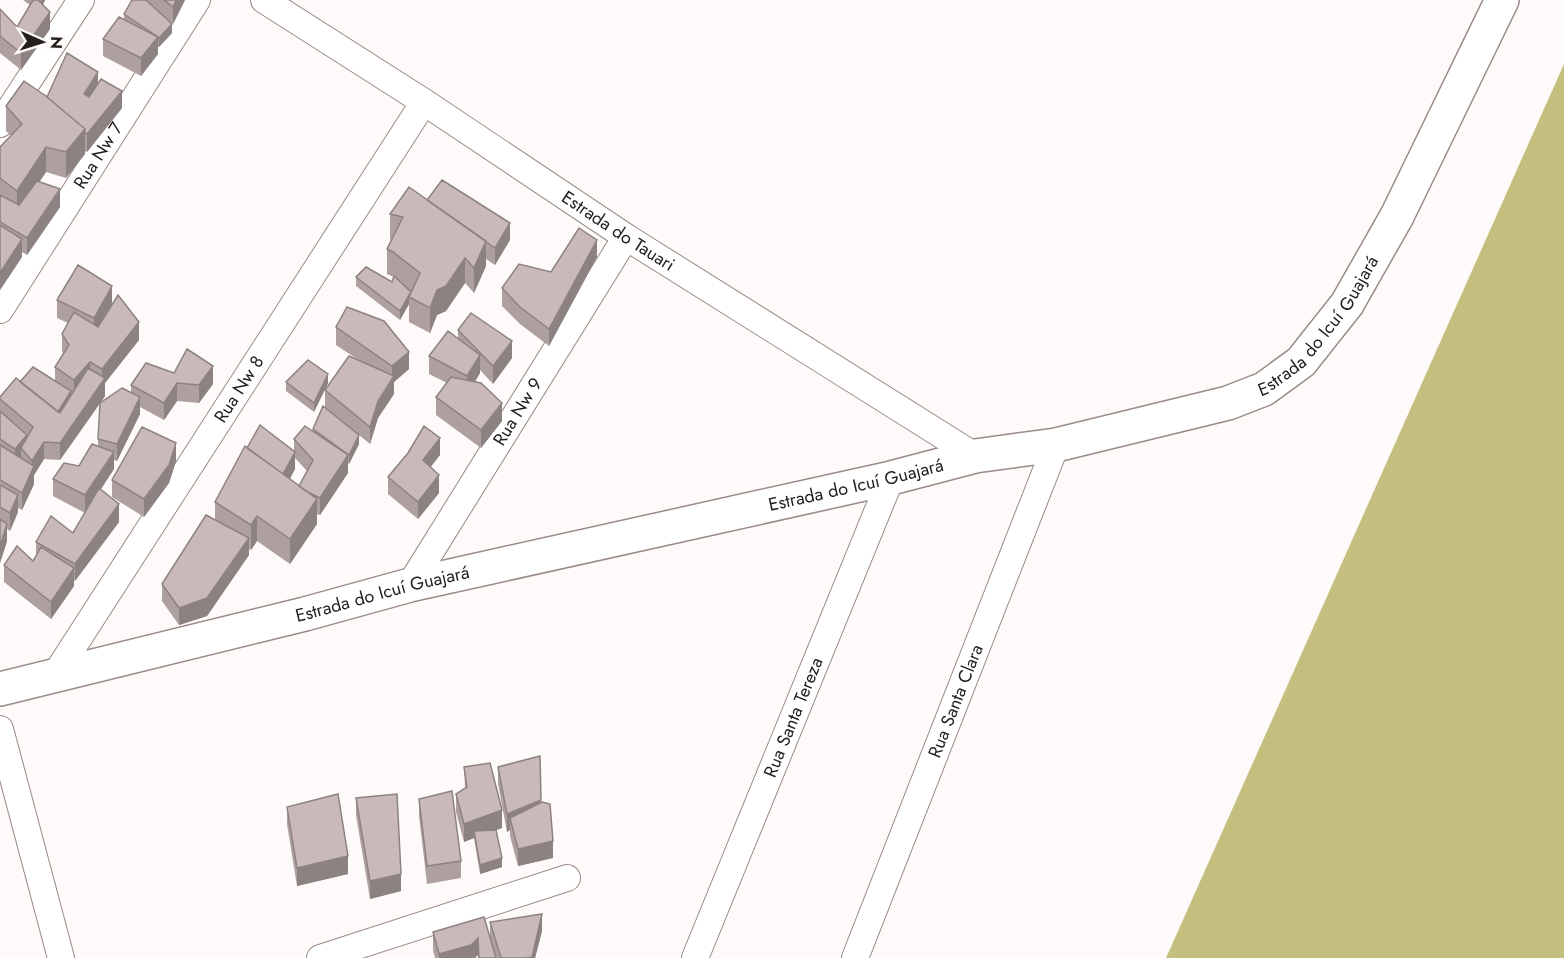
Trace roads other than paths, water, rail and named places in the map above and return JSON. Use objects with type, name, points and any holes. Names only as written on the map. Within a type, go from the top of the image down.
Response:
[{"type":"street","points":[[0,124],[81,0]]},
{"type":"street","name":"Rua Nw 7","points":[[0,310],[197,0]]},
{"type":"street","name":"Estrada do Tauari","points":[[264,0],[424,102],[626,237],[975,456]]},
{"type":"street","name":"Estrada do Icuí Guajará","points":[[0,689],[305,614],[410,585],[891,478],[975,456],[1056,445],[1228,403],[1264,389],[1301,362],[1347,304],[1397,216],[1502,0]]},
{"type":"street","name":"Rua Nw 8","points":[[55,675],[424,102]]},
{"type":"street","name":"Rua Nw 9","points":[[410,585],[626,237]]},
{"type":"street","name":"Rua Santa Clara","points":[[855,958],[1056,445]]},
{"type":"street","name":"Rua Santa Tereza","points":[[695,958],[891,478]]},
{"type":"street","points":[[0,729],[61,958]]},
{"type":"street","points":[[320,958],[567,878]]}]
